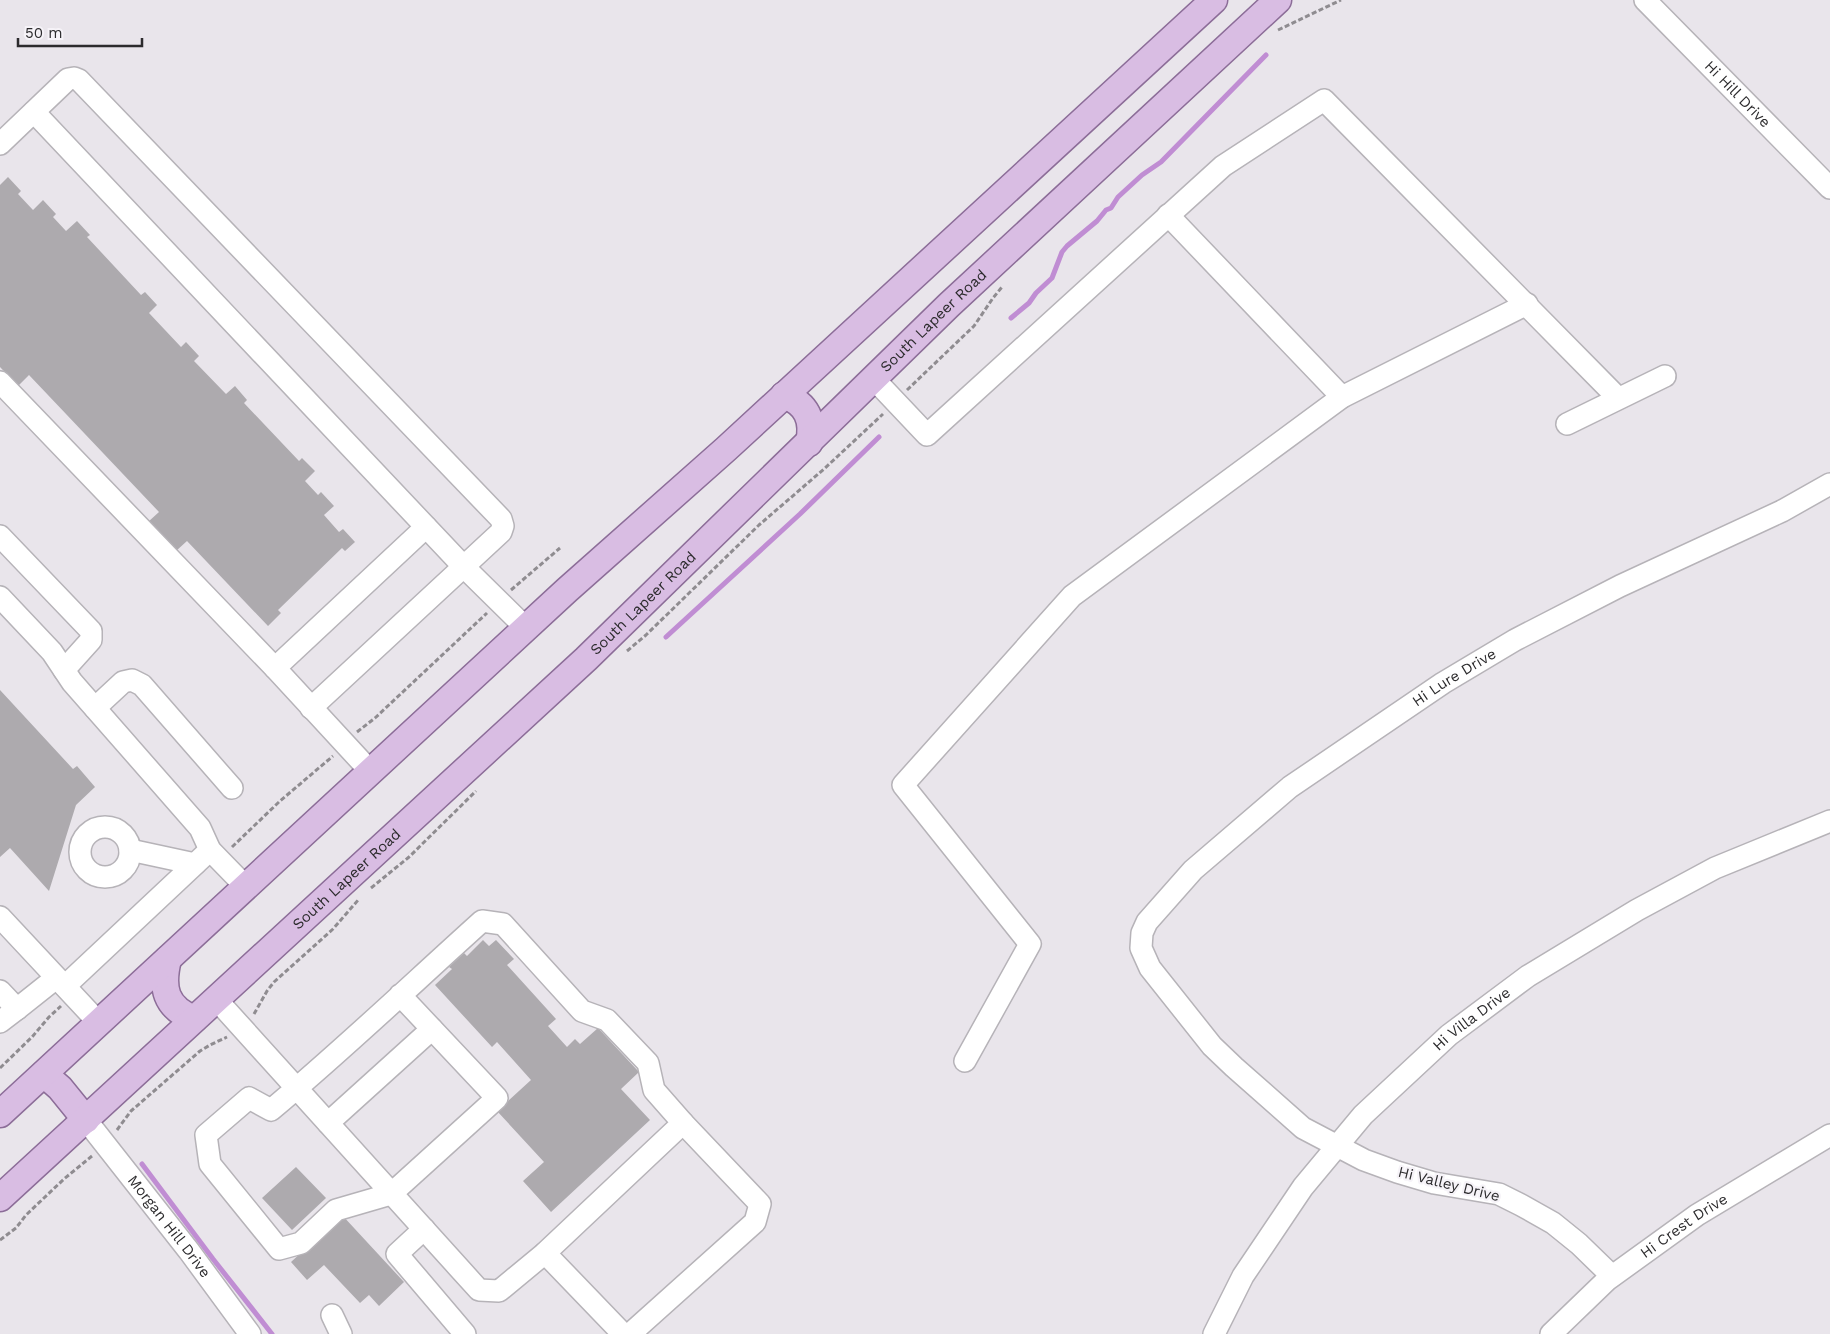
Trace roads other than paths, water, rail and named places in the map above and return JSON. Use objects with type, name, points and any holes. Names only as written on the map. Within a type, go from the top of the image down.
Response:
[{"type":"main road","points":[[0,1114],[247,888],[526,628],[784,395],[1214,0]]},
{"type":"main road","name":"South Lapeer Road","points":[[0,1198],[586,659],[949,305],[1278,0]]},
{"type":"main road","points":[[784,395],[792,398],[806,413],[811,423],[809,443]]},
{"type":"main road","points":[[168,959],[164,974],[168,998],[182,1014],[194,1019]]},
{"type":"main road","points":[[44,1074],[60,1088],[86,1120]]},
{"type":"street","name":"Hi Hill Drive","points":[[1645,0],[1830,188]]},
{"type":"street","points":[[0,144],[68,79],[74,78],[79,80],[501,518],[503,526],[501,532],[311,708]]},
{"type":"street","points":[[874,379],[927,435],[1223,166],[1324,100],[1618,398]]},
{"type":"street","points":[[34,112],[464,567],[526,628]]},
{"type":"street","points":[[1168,215],[1342,397]]},
{"type":"street","points":[[965,1061],[1030,944],[903,785],[1072,596],[1342,397],[1526,304]]},
{"type":"street","points":[[1567,424],[1665,376]]},
{"type":"street","points":[[0,382],[275,668],[371,772]]},
{"type":"street","name":"Hi Lure Drive","points":[[1142,948],[1142,933],[1147,922],[1193,870],[1290,787],[1443,683],[1514,640],[1620,586],[1782,511],[1830,484]]},
{"type":"street","points":[[275,668],[426,527]]},
{"type":"street","points":[[0,536],[91,631],[91,640],[64,670]]},
{"type":"street","points":[[0,597],[52,652],[72,682],[200,828],[208,858]]},
{"type":"street","points":[[95,708],[123,682],[132,680],[142,685],[232,788]]},
{"type":"street","name":"Hi Villa Drive","points":[[1214,1334],[1243,1276],[1303,1187],[1363,1115],[1449,1035],[1528,976],[1637,910],[1715,868],[1830,821]]},
{"type":"street","points":[[130,850],[208,858],[247,888]]},
{"type":"street","points":[[0,1022],[17,1009],[65,986],[208,858]]},
{"type":"street","points":[[0,918],[99,1023]]},
{"type":"street","points":[[400,995],[497,1098],[391,1194],[336,1210],[301,1242],[279,1249],[210,1164],[206,1136],[249,1098],[271,1110],[297,1089],[400,995],[482,921],[503,924],[582,1011],[607,1020],[648,1063],[654,1090],[760,1204],[755,1222],[630,1334]]},
{"type":"street","name":"Hi Valley Drive","points":[[1142,948],[1150,968],[1212,1046],[1303,1128],[1364,1160],[1397,1172],[1434,1183],[1499,1194],[1552,1223],[1579,1244],[1612,1276]]},
{"type":"street","points":[[0,991],[17,1009]]},
{"type":"street","points":[[216,999],[479,1290],[499,1291],[545,1253],[684,1123]]},
{"type":"street","points":[[328,1123],[432,1028]]},
{"type":"street","name":"Morgan Hill Drive","points":[[86,1120],[189,1251],[250,1334]]},
{"type":"street","name":"Hi Crest Drive","points":[[1551,1334],[1612,1276],[1697,1215],[1830,1135]]},
{"type":"street","points":[[424,1229],[397,1254],[465,1334]]},
{"type":"street","points":[[545,1253],[623,1334]]},
{"type":"waterway","points":[[1011,318],[1029,303],[1036,293],[1052,278],[1062,252],[1067,246],[1097,221],[1106,210],[1111,208],[1118,197],[1142,175],[1161,162],[1266,55]]},
{"type":"waterway","points":[[666,637],[800,514],[879,437]]},
{"type":"waterway","points":[[142,1164],[272,1334]]}]
